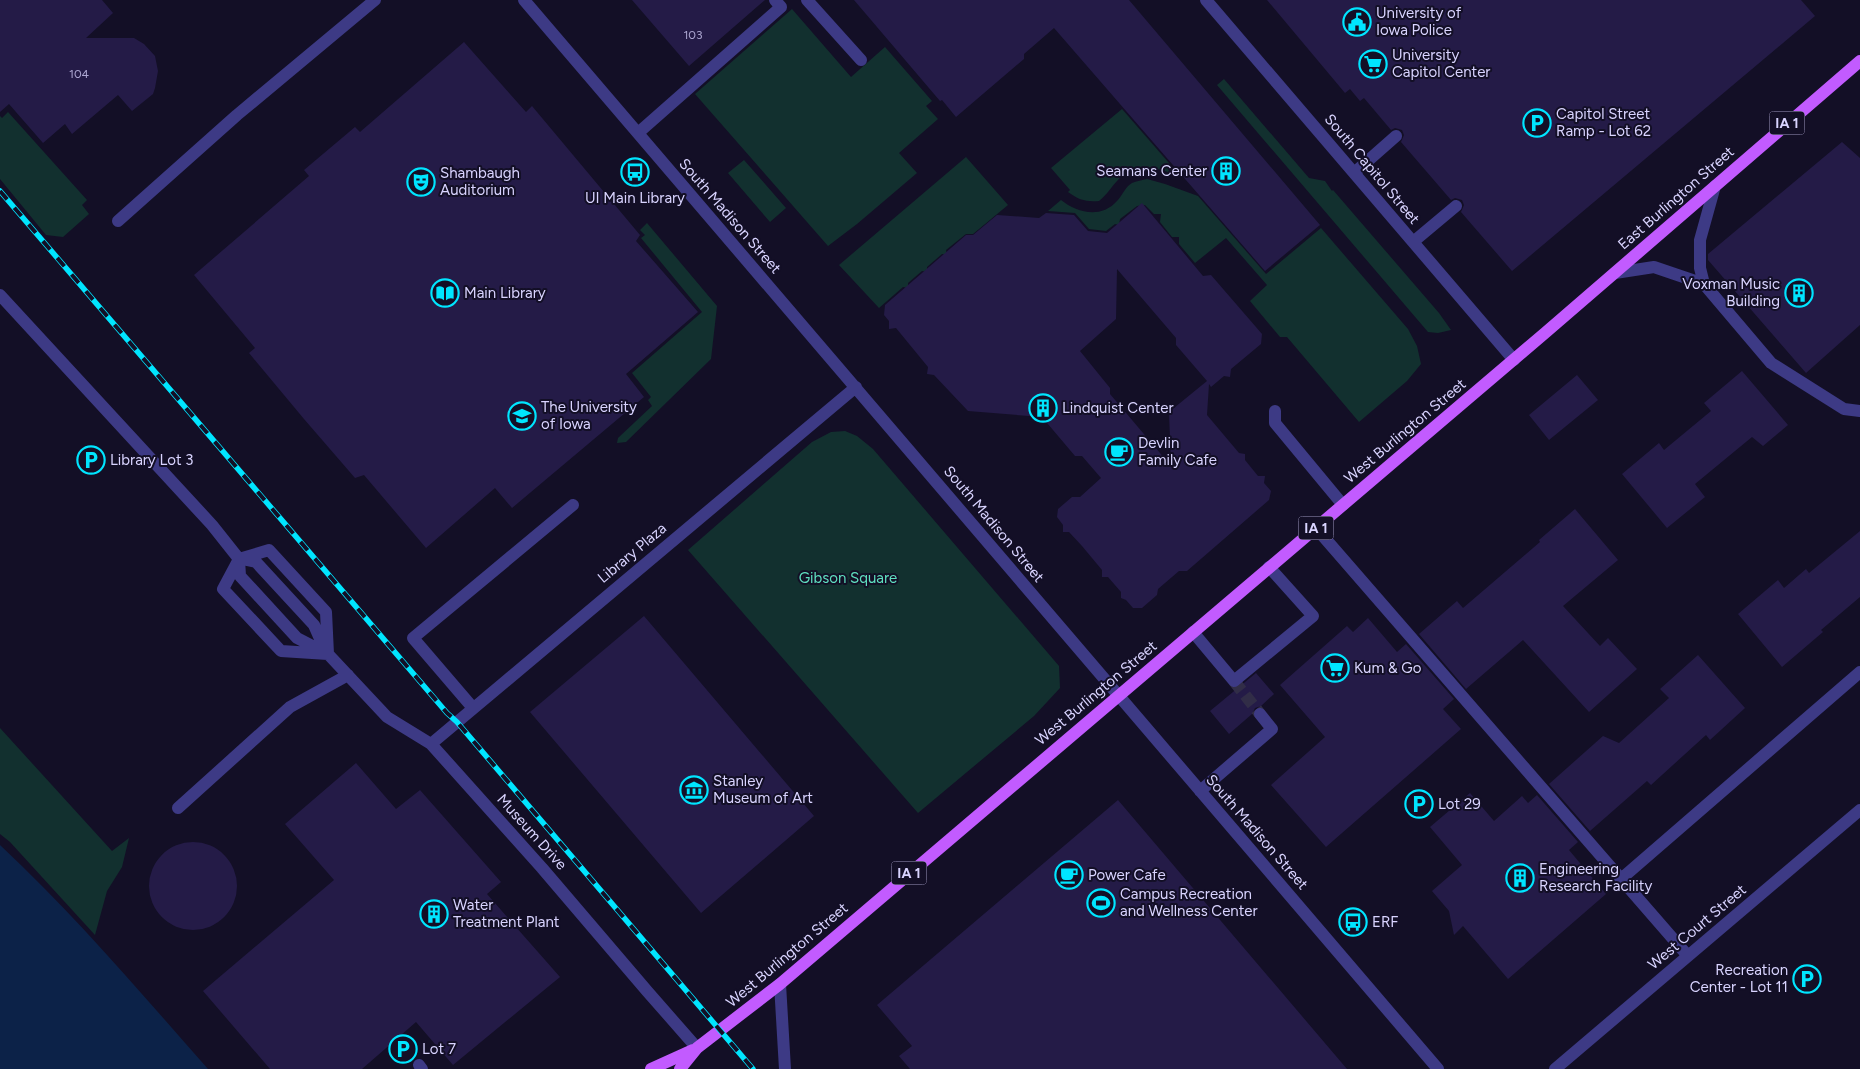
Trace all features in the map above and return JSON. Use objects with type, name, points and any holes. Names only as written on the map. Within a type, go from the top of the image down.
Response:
[{"type":"main road","name":"East Burlington Street","points":[[1514,360],[1860,61]]},
{"type":"main road","name":"West Burlington Street","points":[[651,1069],[697,1048],[780,984],[1514,360]]},
{"type":"main road","name":"West Burlington Street","points":[[680,1069],[697,1048]]},
{"type":"street","points":[[118,221],[237,115],[375,0]]},
{"type":"street","name":"South Madison Street","points":[[524,0],[1438,1069]]},
{"type":"street","points":[[807,0],[861,60]]},
{"type":"street","name":"South Capitol Street","points":[[1206,0],[1514,360]]},
{"type":"street","points":[[638,133],[782,2]]},
{"type":"street","points":[[1354,173],[1396,136]]},
{"type":"street","points":[[1715,186],[1700,240],[1700,268],[1704,284],[1770,363],[1844,409],[1860,411]]},
{"type":"street","points":[[1413,242],[1456,206]]},
{"type":"street","points":[[1614,273],[1654,267],[1704,284]]},
{"type":"street","points":[[0,295],[212,524],[239,559],[240,576],[297,638],[328,654]]},
{"type":"street","name":"Library Plaza","points":[[430,744],[856,387]]},
{"type":"street","points":[[1275,411],[1275,423],[1343,505]]},
{"type":"street","points":[[473,708],[412,638],[573,505]]},
{"type":"street","points":[[1316,528],[1688,956]]},
{"type":"street","points":[[269,550],[279,560],[326,612],[328,654],[281,651],[224,589],[239,559],[269,550]]},
{"type":"street","points":[[239,559],[256,562],[314,625],[328,654]]},
{"type":"street","points":[[1193,632],[1234,681],[1313,616],[1269,567]]},
{"type":"street","name":"Museum Drive","points":[[328,654],[387,717],[430,744],[542,868],[697,1048]]},
{"type":"street","points":[[1621,879],[1860,672]]},
{"type":"street","points":[[178,808],[290,707],[348,675]]},
{"type":"street","points":[[1200,791],[1272,729],[1260,714]]},
{"type":"street","name":"West Court Street","points":[[1555,1069],[1860,810]]},
{"type":"street","points":[[780,984],[785,1069]]},
{"type":"green space","points":[[792,9],[851,77],[885,47],[932,101],[926,106],[938,119],[899,153],[917,173],[828,246],[695,94]]},
{"type":"green space","points":[[1224,79],[1309,178],[1325,181],[1439,313],[1451,330],[1438,333],[1428,332],[1217,85]]},
{"type":"green space","points":[[1122,109],[1182,178],[1151,168],[1135,169],[1121,177],[1099,201],[1086,201],[1076,197],[1068,192],[1070,190],[1051,168]]},
{"type":"green space","points":[[8,112],[87,200],[82,205],[89,214],[63,237],[46,235],[0,179],[0,116],[2,118]]},
{"type":"green space","points":[[966,157],[1008,205],[973,234],[966,234],[946,250],[947,255],[942,254],[927,267],[927,272],[922,271],[908,283],[908,288],[903,287],[879,308],[839,265]]},
{"type":"green space","points":[[744,160],[786,208],[770,222],[728,173]]},
{"type":"green space","points":[[1147,179],[1198,196],[1266,274],[1321,228],[1408,329],[1417,346],[1421,364],[1407,381],[1359,422],[1287,337],[1280,337],[1250,301],[1267,285],[1226,238],[1195,263],[1179,244],[1179,237],[1172,237],[1160,222],[1161,214],[1154,214],[1145,205],[1137,206],[1120,219],[1119,225],[1115,224],[1106,231],[1089,229],[1075,213],[1048,211],[1061,200],[1067,205],[1082,211],[1096,212],[1104,210],[1111,207],[1132,183]]},
{"type":"green space","points":[[647,223],[717,306],[711,359],[626,442],[617,443],[618,438],[652,406],[648,400],[651,397],[632,373],[702,312],[641,238],[645,235],[640,230]]},
{"type":"green space","name":"Gibson Square","points":[[845,431],[857,436],[873,449],[1059,666],[1060,688],[1034,716],[918,813],[688,550],[812,442],[831,432]]},
{"type":"green space","points":[[0,728],[112,851],[129,838],[122,867],[107,891],[95,935],[10,842],[0,834]]},
{"type":"water","points":[[0,845],[81,926],[208,1069],[0,1069]]},
{"type":"building","points":[[0,0],[102,0],[113,13],[86,38],[134,38],[144,44],[155,56],[158,71],[153,94],[132,111],[118,95],[72,134],[65,124],[43,143],[9,104],[0,112]]},
{"type":"building","points":[[632,0],[765,0],[689,66]]},
{"type":"building","name":"Seamans Center","points":[[854,0],[1129,0],[1320,225],[1265,271],[1054,28],[1024,54],[1024,59],[956,117],[942,100],[940,101]]},
{"type":"building","name":"Capitol Street Ramp - Lot 62","points":[[1267,0],[1801,0],[1815,16],[1512,271],[1461,212],[1464,205],[1462,200],[1455,198],[1451,200],[1401,142],[1404,135],[1402,130],[1395,128],[1391,130],[1364,98],[1360,101],[1350,89],[1345,93]]},
{"type":"building","name":"Main Library","points":[[464,42],[526,112],[532,106],[640,235],[636,241],[698,312],[626,374],[644,397],[512,508],[495,488],[426,548],[364,475],[355,478],[304,419],[249,353],[255,348],[194,275],[309,176],[304,170],[355,127],[360,132]]},
{"type":"building","name":"Voxman Music Building","points":[[1842,142],[1860,158],[1860,325],[1806,373],[1708,260],[1708,254]]},
{"type":"building","name":"Lindquist Center","points":[[1142,203],[1203,276],[1211,275],[1262,334],[1261,344],[1231,369],[1230,377],[1224,376],[1211,387],[1209,384],[1207,415],[1239,453],[1245,454],[1245,460],[1258,476],[1265,476],[1264,483],[1271,491],[1269,500],[1187,571],[1179,571],[1158,589],[1157,595],[1142,608],[1133,608],[1126,600],[1121,598],[1121,592],[1108,577],[1102,577],[1102,570],[1082,546],[1069,532],[1063,532],[1063,525],[1057,517],[1058,509],[1072,497],[1080,497],[1101,478],[1082,456],[1075,456],[1042,417],[968,411],[934,375],[927,374],[928,367],[896,328],[889,329],[889,321],[884,315],[885,305],[966,235],[973,235],[997,215],[1039,218],[1046,213],[1074,215],[1088,231],[1107,233]],"holes":[[[1117,269],[1176,338],[1176,345],[1207,381],[1169,412],[1171,466],[1110,394],[1110,388],[1080,351],[1116,319]]]},
{"type":"building","points":[[1742,371],[1788,425],[1763,446],[1752,437],[1695,484],[1705,497],[1667,528],[1622,474],[1659,443],[1664,450],[1711,411],[1704,403]]},
{"type":"building","points":[[1577,375],[1598,400],[1549,440],[1529,415]]},
{"type":"building","points":[[1575,509],[1618,560],[1563,606],[1600,646],[1608,638],[1637,669],[1589,712],[1523,640],[1466,689],[1419,634],[1457,601],[1463,608],[1540,542],[1539,540]]},
{"type":"building","points":[[1860,531],[1860,597],[1782,667],[1738,614],[1778,580],[1784,588],[1806,569],[1809,573]]},
{"type":"building","name":"Stanley Museum of Art","points":[[644,616],[814,816],[701,913],[530,712]]},
{"type":"building","points":[[1368,618],[1397,652],[1406,644],[1454,699],[1443,709],[1461,729],[1326,847],[1271,785],[1325,737],[1280,685],[1347,626],[1353,632]]},
{"type":"building","points":[[1698,655],[1745,708],[1710,740],[1706,735],[1651,785],[1647,781],[1590,831],[1549,784],[1603,736],[1619,743],[1669,698],[1660,689]]},
{"type":"building","points":[[1256,673],[1274,694],[1261,706],[1255,708],[1252,714],[1229,734],[1210,711]]},
{"type":"building","name":"Water Treatment Plant","points":[[356,763],[396,809],[420,790],[501,882],[487,894],[560,977],[453,1065],[416,1022],[362,1069],[270,1069],[203,991],[334,880],[285,824]]},
{"type":"building","name":"Engineering Research Facility","points":[[1470,793],[1494,821],[1522,796],[1528,803],[1537,795],[1578,842],[1569,850],[1606,894],[1508,979],[1463,926],[1454,935],[1449,911],[1432,891],[1462,865],[1430,827]]},
{"type":"building","name":"Campus Recreation and Wellness Center","points":[[1118,800],[1347,1069],[910,1069],[899,1056],[912,1046],[877,1005]]},
{"type":"building","points":[[193,842],[210,845],[218,849],[230,861],[234,869],[237,886],[234,903],[230,911],[218,923],[210,927],[193,930],[176,927],[168,923],[156,911],[152,903],[149,886],[152,869],[156,861],[168,849],[176,845]]},
{"type":"tunnel","points":[[1234,681],[1260,714]]},
{"type":"railway","points":[[0,191],[753,1069]]},
{"type":"place","name":"University of Iowa Police","points":[[1357,22]]},
{"type":"place","name":"University Capitol Center","points":[[1373,64]]},
{"type":"place","name":"Capitol Street Ramp - Lot 62","points":[[1537,123]]},
{"type":"place","name":"Seamans Center","points":[[1226,171]]},
{"type":"place","name":"UI Main Library","points":[[635,172]]},
{"type":"place","name":"Shambaugh Auditorium","points":[[421,182]]},
{"type":"place","name":"Main Library","points":[[445,293]]},
{"type":"place","name":"Voxman Music Building","points":[[1799,293]]},
{"type":"place","name":"Lindquist Center","points":[[1043,408]]},
{"type":"place","name":"The University of Iowa","points":[[522,416]]},
{"type":"place","name":"Devlin Family Cafe","points":[[1119,452]]},
{"type":"place","name":"Library Lot 3","points":[[91,460]]},
{"type":"place","name":"Kum & Go","points":[[1335,668]]},
{"type":"place","name":"Stanley Museum of Art","points":[[694,790]]},
{"type":"place","name":"Lot 29","points":[[1419,804]]},
{"type":"place","name":"Power Cafe","points":[[1069,875]]},
{"type":"place","name":"Engineering Research Facility","points":[[1520,878]]},
{"type":"place","name":"Campus Recreation and Wellness Center","points":[[1101,903]]},
{"type":"place","name":"Water Treatment Plant","points":[[434,914]]},
{"type":"place","name":"ERF","points":[[1353,922]]},
{"type":"place","name":"Recreation Center - Lot 11","points":[[1807,979]]},
{"type":"place","name":"Lot 7","points":[[403,1049]]}]
